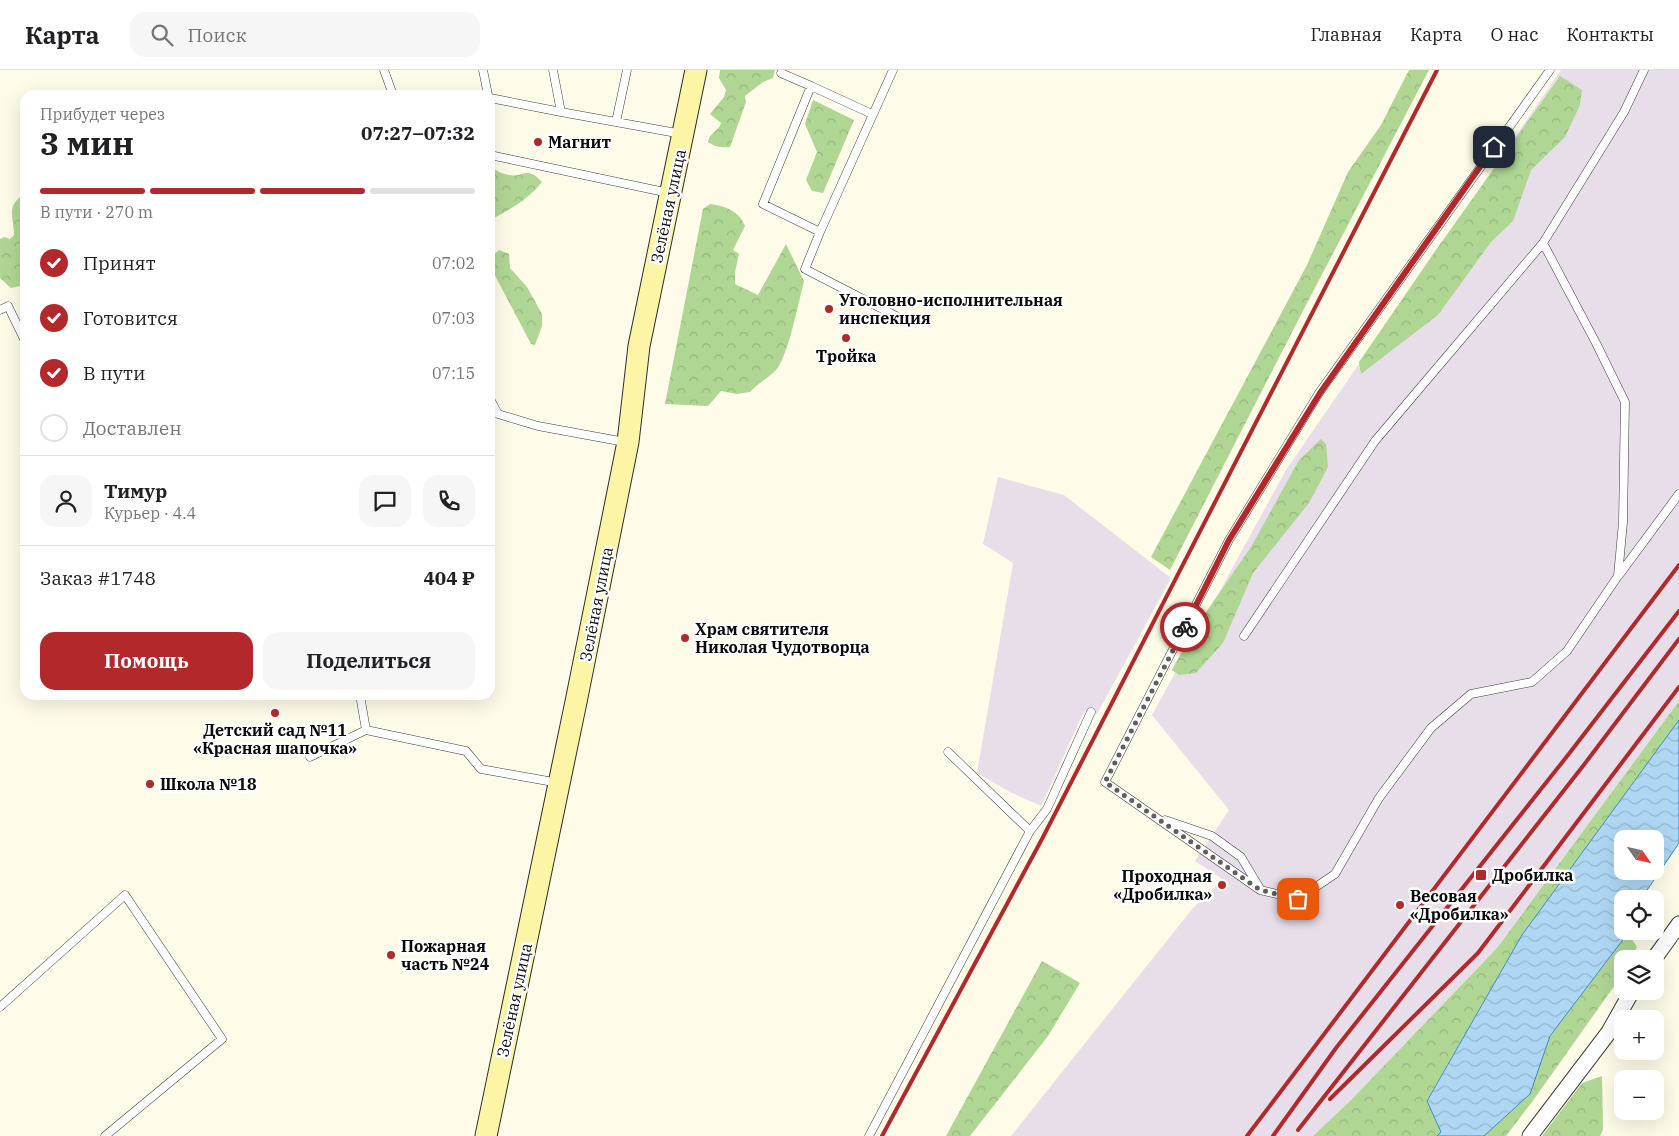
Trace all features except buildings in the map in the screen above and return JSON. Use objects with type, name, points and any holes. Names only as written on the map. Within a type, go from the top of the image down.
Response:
[{"type":"main road","name":"Зелёная улица","points":[[486,1136],[628,442],[639,346],[696,70]]},
{"type":"street","points":[[1660,950],[1679,924]]},
{"type":"street","points":[[1530,1136],[1610,1032],[1627,1000]]},
{"type":"lane","points":[[384,70],[391,90]]},
{"type":"lane","points":[[482,70],[487,90]]},
{"type":"lane","points":[[553,70],[561,112]]},
{"type":"lane","points":[[616,122],[627,70]]},
{"type":"lane","points":[[893,70],[805,268],[896,316]]},
{"type":"lane","points":[[1550,70],[1320,393],[1229,540],[1105,782],[1260,890],[1298,899],[1334,874],[1379,798],[1431,728],[1471,694],[1532,682],[1567,651],[1618,576],[1679,494]]},
{"type":"lane","points":[[1244,636],[1375,441],[1543,243],[1624,112],[1644,70]]},
{"type":"lane","points":[[781,73],[872,114]]},
{"type":"lane","points":[[811,86],[763,204],[820,232]]},
{"type":"lane","points":[[495,99],[683,134]]},
{"type":"lane","points":[[495,156],[671,193]]},
{"type":"lane","points":[[1543,243],[1625,402],[1623,522],[1618,576]]},
{"type":"lane","points":[[0,310],[8,306],[20,331]]},
{"type":"lane","points":[[495,408],[498,414],[538,426],[628,442]]},
{"type":"lane","points":[[361,700],[366,730]]},
{"type":"lane","points":[[869,1136],[1030,831],[1048,809],[1091,712]]},
{"type":"lane","points":[[310,757],[366,730],[466,751],[480,769],[559,783]]},
{"type":"lane","points":[[948,752],[1030,831]]},
{"type":"lane","points":[[1156,817],[1212,836],[1241,857],[1260,890]]},
{"type":"lane","points":[[0,1007],[125,896],[222,1039],[105,1136]]},
{"type":"shaded area","points":[[1561,70],[1679,70],[1679,701],[1497,948],[1352,1099],[1313,1136],[1011,1136],[1193,908],[1215,887],[1221,878],[1195,861],[1229,810],[1152,715],[1286,470]]},
{"type":"shaded area","points":[[998,477],[1064,495],[1171,578],[1097,714],[1084,711],[1041,806],[1010,792],[977,773],[1013,563],[983,544]]},
{"type":"green space","points":[[720,70],[775,70],[773,78],[763,82],[745,96],[746,102],[730,147],[719,147],[708,142],[710,136],[721,123],[710,114],[724,97],[726,90],[719,78]]},
{"type":"green space","points":[[1409,70],[1429,70],[1170,570],[1151,557],[1307,265],[1348,172],[1381,125]]},
{"type":"green space","points":[[1560,76],[1582,90],[1580,105],[1565,137],[1531,170],[1513,221],[1491,242],[1438,315],[1361,374],[1359,362]]},
{"type":"green space","points":[[813,100],[854,120],[823,193],[812,191],[806,180],[817,152],[805,124]]},
{"type":"green space","points":[[495,169],[509,175],[532,174],[542,182],[525,199],[495,217]]},
{"type":"green space","points":[[19,198],[20,286],[11,288],[0,278],[0,239],[4,237],[10,239],[14,235],[12,212]]},
{"type":"green space","points":[[710,204],[721,206],[736,213],[745,226],[733,250],[739,254],[735,272],[735,284],[758,295],[786,244],[804,281],[785,353],[773,373],[750,392],[737,394],[721,391],[708,406],[665,404],[703,209]]},
{"type":"green space","points":[[499,250],[509,254],[510,268],[527,287],[542,314],[542,326],[535,345],[531,344],[495,276],[495,254]]},
{"type":"green space","points":[[1321,439],[1326,444],[1328,467],[1309,503],[1253,573],[1223,643],[1196,673],[1179,675],[1172,670],[1193,631],[1251,547],[1299,460]]},
{"type":"green space","points":[[1679,701],[1679,720],[1522,935],[1427,1100],[1441,1132],[1437,1136],[1313,1136],[1352,1099],[1497,948]]},
{"type":"green space","points":[[1623,940],[1632,940],[1637,947],[1635,950],[1615,950]]},
{"type":"green space","points":[[1614,951],[1614,986],[1506,1136],[1484,1136],[1530,1094],[1550,1036]]},
{"type":"green space","points":[[1042,961],[1080,983],[1048,1036],[970,1136],[946,1136]]},
{"type":"green space","points":[[1602,1076],[1603,1130],[1600,1136],[1542,1136],[1582,1083]]},
{"type":"water","points":[[1679,720],[1679,843],[1664,865],[1664,830],[1614,830],[1614,880],[1654,880],[1647,890],[1614,890],[1614,940],[1623,940],[1550,1036],[1530,1094],[1484,1136],[1437,1136],[1441,1132],[1427,1101],[1522,935]]},
{"type":"railway","points":[[882,1136],[1042,839],[1437,70]]},
{"type":"railway","points":[[1247,1136],[1679,565]]},
{"type":"railway","points":[[1273,1136],[1336,1048],[1568,755],[1679,611]]},
{"type":"railway","points":[[1298,1130],[1583,766],[1679,639]]},
{"type":"railway","points":[[1330,1099],[1478,953],[1679,687]]},
{"type":"way so far","points":[[1185,627],[1105,782],[1260,890],[1298,899]]},
{"type":"place","name":"Магнит","points":[[538,142]]},
{"type":"place","name":"Уголовно-исполнительная инспекция","points":[[829,309]]},
{"type":"place","name":"Тройка","points":[[846,338]]},
{"type":"place","name":"Храм святителя Николая Чудотворца","points":[[685,638]]},
{"type":"place","name":"Детский сад №11 «Красная шапочка»","points":[[275,713]]},
{"type":"place","name":"Школа №18","points":[[150,784]]},
{"type":"place","name":"Дробилка","points":[[1481,875]]},
{"type":"place","name":"Проходная «Дробилка»","points":[[1222,885]]},
{"type":"place","name":"Весовая «Дробилка»","points":[[1400,905]]},
{"type":"place","name":"Пожарная часть №24","points":[[391,955]]},
{"type":"route","points":[[1185,627],[1229,540],[1320,393],[1494,147]]}]
